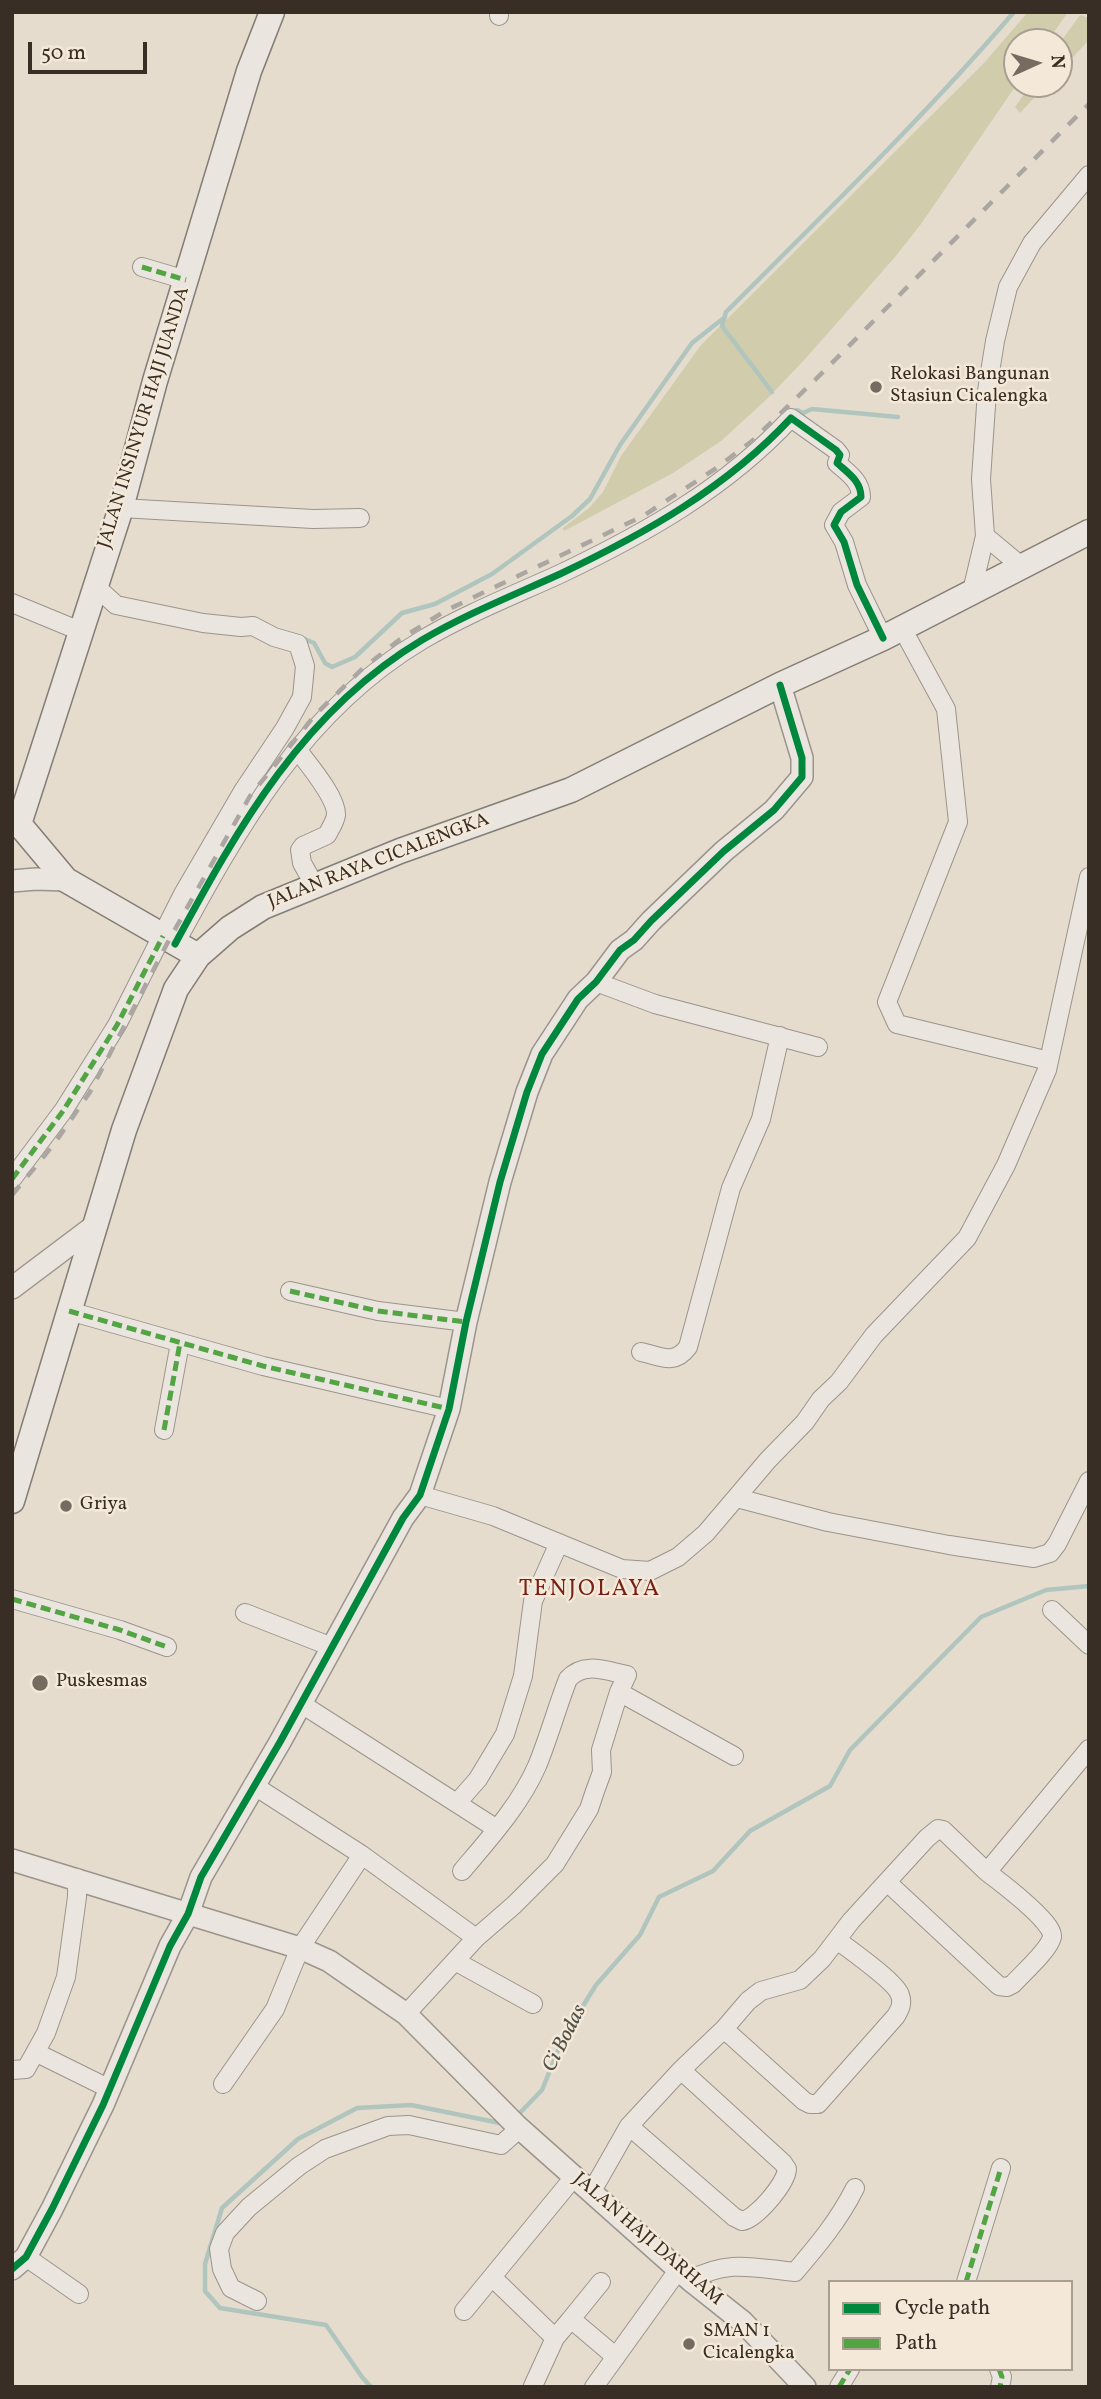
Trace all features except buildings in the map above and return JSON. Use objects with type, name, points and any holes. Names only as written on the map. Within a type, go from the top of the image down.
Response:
[{"type":"main road","name":"JALAN INSINYUR HAJI JUANDA","points":[[16,833],[121,508],[249,71],[272,12]]},
{"type":"main road","name":"JALAN RAYA CICALENGKA","points":[[12,1501],[20,1453],[69,1311],[124,1130],[176,989],[198,956],[230,928],[262,907],[400,851],[571,790],[780,685],[892,633],[1089,532]]},
{"type":"main road","points":[[16,833],[66,880],[198,956]]},
{"type":"street","points":[[972,591],[985,536],[981,480],[984,416],[995,341],[1008,287],[1032,243],[1089,176]]},
{"type":"street","points":[[142,267],[186,280]]},
{"type":"street","points":[[12,1179],[70,1100],[267,787],[330,712],[382,667],[412,646],[482,609],[631,538],[678,511],[749,460],[791,418],[836,450],[840,455],[837,463],[854,478],[861,489],[861,497],[841,512],[834,524],[844,542],[857,585],[946,709],[958,822],[887,1002],[897,1024],[1049,1061]]},
{"type":"street","points":[[121,508],[313,519],[360,518]]},
{"type":"street","points":[[985,536],[1021,566]]},
{"type":"street","points":[[94,586],[116,606],[203,623],[253,626],[298,644],[305,666],[302,697],[183,894],[169,940]]},
{"type":"street","points":[[12,603],[80,631]]},
{"type":"street","points":[[79,2294],[19,2263],[52,2209],[110,2089],[170,1946],[188,1914],[201,1877],[403,1518],[420,1495],[449,1409],[466,1322],[500,1182],[527,1092],[542,1054],[578,999],[596,982],[620,950],[634,940],[650,921],[724,851],[774,810],[802,777],[802,758],[780,685]]},
{"type":"street","points":[[297,749],[321,782],[336,816],[327,835],[300,850],[302,863],[315,886]]},
{"type":"street","points":[[420,1495],[492,1516],[622,1569],[650,1571],[678,1557],[706,1533],[768,1460],[805,1422],[821,1399],[839,1382],[874,1335],[967,1238],[1006,1165],[1034,1104],[1049,1061],[1089,877]]},
{"type":"street","points":[[12,881],[66,880]]},
{"type":"street","points":[[596,982],[655,1004],[818,1046]]},
{"type":"street","points":[[640,1352],[675,1359],[688,1347],[731,1188],[761,1119],[780,1036]]},
{"type":"street","points":[[12,1288],[97,1224]]},
{"type":"street","points":[[290,1291],[378,1311],[466,1322]]},
{"type":"street","points":[[69,1311],[308,1378],[449,1409]]},
{"type":"street","points":[[164,1430],[180,1343]]},
{"type":"street","points":[[737,1498],[828,1522],[1034,1558],[1050,1553],[1057,1544],[1089,1481]]},
{"type":"street","points":[[457,1804],[478,1779],[505,1734],[523,1676],[533,1601],[559,1543]]},
{"type":"street","points":[[12,1599],[120,1630],[167,1647]]},
{"type":"street","points":[[1052,1610],[1086,1637]]},
{"type":"street","points":[[245,1613],[332,1647]]},
{"type":"street","points":[[12,1860],[300,1948],[329,1961],[406,2014],[476,1938],[555,1864],[589,1809],[602,1772],[601,1750],[627,1675],[582,1668],[568,1679],[537,1766],[528,1783],[497,1829],[462,1871]]},
{"type":"street","points":[[619,1692],[734,1756]]},
{"type":"street","points":[[300,1703],[497,1829]]},
{"type":"street","points":[[987,1872],[1089,1749]]},
{"type":"street","points":[[253,1785],[362,1855],[476,1938]]},
{"type":"street","points":[[592,2191],[629,2126],[681,2070],[761,1991],[800,1980],[822,1959],[851,1921],[927,1838],[938,1829],[951,1836],[987,1872],[1040,1916],[1052,1930],[1053,1936],[1013,1984],[1007,1987],[999,1986],[887,1882]]},
{"type":"street","points":[[223,2084],[275,2009],[300,1948],[362,1855]]},
{"type":"street","points":[[12,2070],[26,2069],[37,2053],[66,1977],[77,1878]]},
{"type":"street","points":[[724,2029],[804,2101],[814,2104],[823,2100],[901,2008],[900,1995],[894,1985],[837,1940]]},
{"type":"street","points":[[455,1961],[533,2004]]},
{"type":"street","name":"JALAN HAJI DARHAM","points":[[406,2014],[498,2108],[743,2322],[805,2387]]},
{"type":"street","points":[[37,2053],[110,2089]]},
{"type":"street","points":[[629,2126],[734,2217],[742,2221],[752,2217],[782,2183],[787,2169],[681,2070]]},
{"type":"street","points":[[257,2301],[231,2288],[222,2269],[219,2249],[225,2233],[249,2207],[299,2166],[325,2149],[388,2126],[424,2127],[501,2145],[518,2126]]},
{"type":"street","points":[[968,2280],[1001,2168]]},
{"type":"street","points":[[464,2311],[574,2176]]},
{"type":"street","points":[[594,2387],[685,2274],[729,2266],[756,2266],[795,2272],[841,2216],[855,2188]]},
{"type":"street","points":[[492,2277],[555,2338]]},
{"type":"street","points":[[533,2386],[555,2338],[601,2282]]},
{"type":"street","points":[[571,2319],[616,2357]]},
{"type":"street","points":[[839,2387],[849,2371]]},
{"type":"shaded area","points":[[1028,12],[1068,12],[1057,28],[1014,28]]},
{"type":"shaded area","points":[[1080,15],[1089,18],[1089,40],[1073,57],[1073,28],[1071,28]]},
{"type":"shaded area","points":[[1003,41],[1003,98],[1007,98],[921,224],[806,358],[721,441],[673,473],[564,531],[563,528],[589,508],[603,492],[621,456],[701,345]]},
{"type":"shaded area","points":[[1021,98],[1034,98],[1020,113],[1015,107]]},
{"type":"waterway","points":[[772,392],[722,326],[726,312],[909,127],[1014,12]]},
{"type":"waterway","points":[[302,638],[314,643],[325,663],[332,667],[355,657],[402,613],[435,604],[492,574],[572,516],[590,499],[620,445],[692,343],[725,317]]},
{"type":"waterway","points":[[797,410],[803,413],[812,409],[898,417]]},
{"type":"waterway","name":"Ci Bodas","points":[[515,2118],[542,2090],[563,2038],[596,1985],[640,1935],[659,1897],[713,1871],[750,1831],[830,1786],[850,1750],[981,1617],[1046,1590],[1089,1586]]},
{"type":"waterway","name":"Ci Bodas","points":[[371,2387],[326,2325],[220,2308],[205,2291],[205,2264],[222,2208],[298,2139],[357,2108],[411,2105],[505,2124]]},
{"type":"railway","points":[[12,1195],[54,1144],[90,1092],[169,940],[250,796],[315,715],[361,670],[399,640],[445,611],[643,516],[752,441],[1089,104]]},
{"type":"marked path","points":[[142,267],[186,280]]},
{"type":"marked path","points":[[12,1179],[63,1111],[117,1025],[163,936]]},
{"type":"marked path","points":[[290,1291],[378,1311],[466,1322]]},
{"type":"marked path","points":[[69,1311],[263,1366],[449,1409]]},
{"type":"marked path","points":[[164,1430],[180,1343]]},
{"type":"marked path","points":[[12,1599],[120,1630],[167,1647]]},
{"type":"marked path","points":[[967,2280],[1001,2168]]},
{"type":"marked path","points":[[839,2387],[849,2371]]},
{"type":"marked path","points":[[1000,2371],[1002,2377],[1000,2387]]},
{"type":"cycle path","points":[[175,944],[224,857],[278,774],[308,736],[342,701],[380,669],[422,640],[473,613],[592,558],[683,507],[740,466],[791,418],[836,450],[840,455],[837,463],[859,486],[861,497],[841,512],[834,525],[844,542],[857,585],[883,638]]},
{"type":"cycle path","points":[[12,2269],[26,2257],[103,2105],[170,1946],[188,1914],[201,1877],[280,1742],[403,1518],[420,1495],[449,1409],[466,1322],[500,1182],[527,1092],[542,1054],[578,999],[596,982],[620,950],[634,940],[724,851],[774,810],[802,777],[802,758],[780,685]]},
{"type":"place","name":"Relokasi Bangunan Stasiun Cicalengka","points":[[876,387]]},
{"type":"place","name":"Griya","points":[[66,1506]]},
{"type":"place","name":"Puskesmas","points":[[40,1683]]},
{"type":"place","name":"SMAN 1 Cicalengka","points":[[689,2344]]},
{"type":"district","name":"TENJOLAYA","points":[[590,1591]]}]
